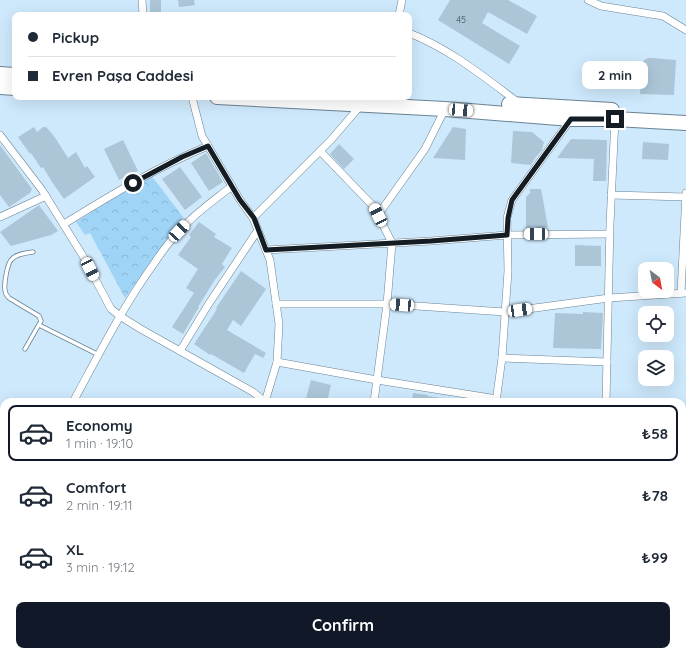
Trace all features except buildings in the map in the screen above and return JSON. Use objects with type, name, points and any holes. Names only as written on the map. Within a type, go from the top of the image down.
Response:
[{"type":"highway","points":[[0,74],[12,75]]},
{"type":"highway","points":[[0,87],[12,88]]},
{"type":"highway","points":[[412,98],[686,114]]},
{"type":"highway","points":[[271,100],[445,109],[571,119],[615,119],[686,123]]},
{"type":"street","points":[[142,0],[144,12]]},
{"type":"street","points":[[400,12],[402,0]]},
{"type":"street","points":[[588,0],[601,6],[663,16],[686,30]]},
{"type":"street","points":[[412,34],[422,38],[469,65],[522,105]]},
{"type":"street","points":[[193,100],[202,136],[240,200],[254,218],[270,260],[278,324],[277,362],[266,398]]},
{"type":"street","points":[[254,218],[331,140],[361,105]]},
{"type":"street","points":[[378,215],[425,149],[445,109]]},
{"type":"street","points":[[496,398],[502,358],[508,271],[508,218],[512,200],[571,119]]},
{"type":"street","points":[[606,398],[611,195],[615,119]]},
{"type":"street","points":[[0,135],[46,196],[64,224],[111,309],[139,328],[253,392],[260,398]]},
{"type":"street","points":[[64,224],[121,189],[182,157],[208,146]]},
{"type":"street","points":[[320,151],[374,207],[392,243],[387,304],[374,398]]},
{"type":"street","points":[[75,398],[120,316],[144,277],[179,231],[196,214],[232,186]]},
{"type":"street","points":[[276,304],[387,304],[505,312],[609,298],[684,293],[686,193]]},
{"type":"street","points":[[611,195],[686,197]]},
{"type":"street","points":[[0,217],[46,196]]},
{"type":"street","points":[[180,351],[208,305],[258,230]]},
{"type":"street","points":[[266,250],[431,241],[507,235],[610,234]]},
{"type":"street","points":[[502,358],[607,362]]},
{"type":"street","points":[[277,362],[484,398]]},
{"type":"lane","points":[[25,349],[41,321],[39,316],[9,298],[6,295],[4,288],[10,260],[14,257],[33,252]]},
{"type":"lane","points":[[39,325],[99,355]]},
{"type":"green space","points":[[151,175],[183,217],[125,298],[90,233],[85,235],[76,222]]},
{"type":"route","points":[[133,183],[182,157],[208,146],[240,200],[254,218],[266,250],[431,241],[507,235],[508,218],[512,200],[571,119],[615,119]]}]
